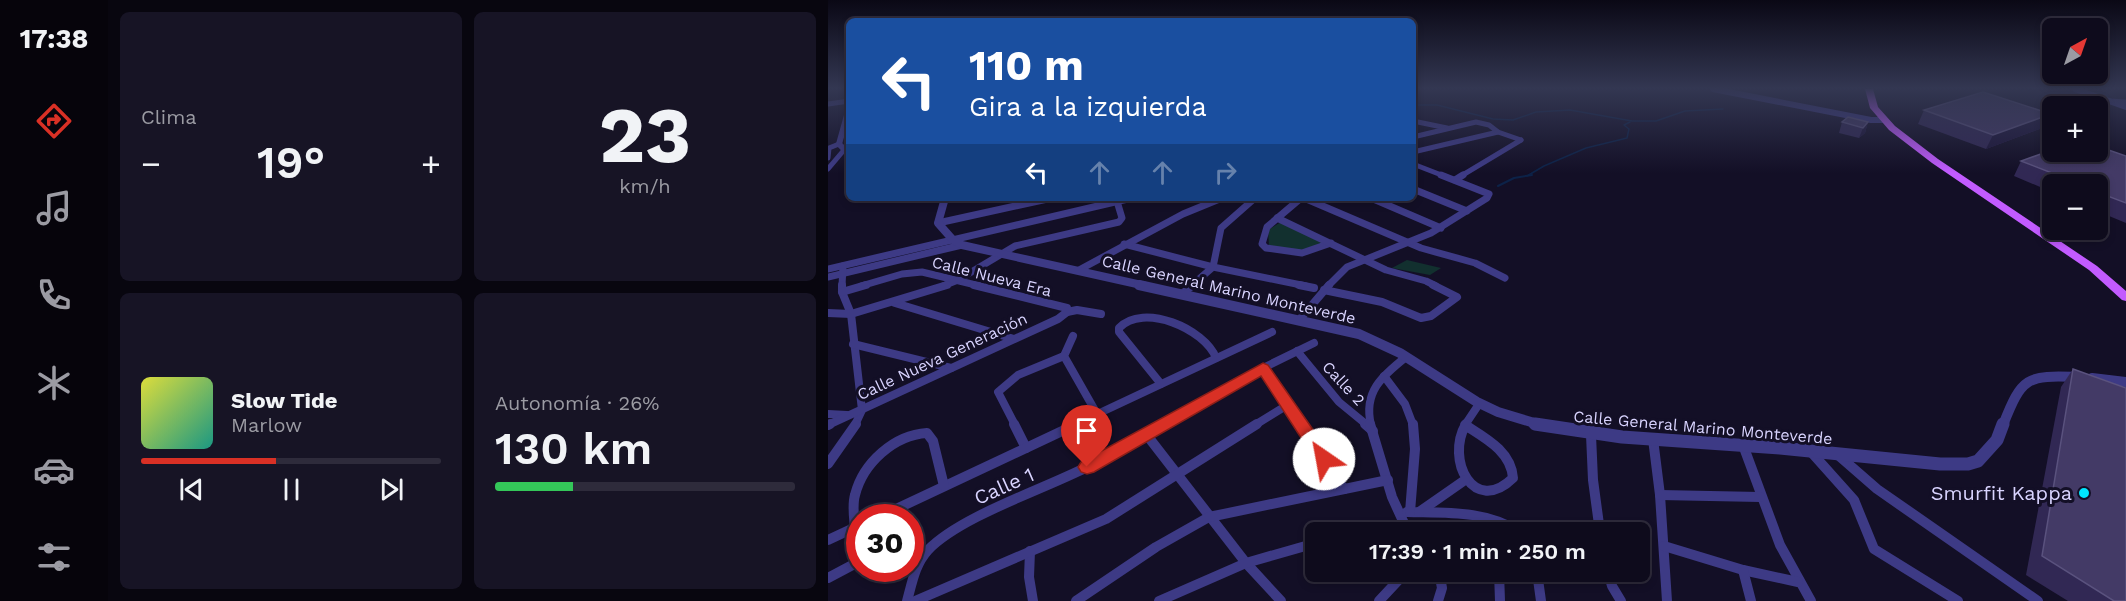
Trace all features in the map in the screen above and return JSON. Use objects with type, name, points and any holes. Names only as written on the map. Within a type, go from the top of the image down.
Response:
[{"type":"main road","points":[[1884,118],[1946,163],[2104,268],[2126,286]]},
{"type":"main road","points":[[1884,118],[1935,161],[2093,268],[2126,297]]},
{"type":"street","points":[[1858,117],[1871,120],[1884,118]]},
{"type":"street","points":[[1416,122],[1449,128]]},
{"type":"street","points":[[1416,136],[1481,122],[1498,132],[1521,140],[1455,180]]},
{"type":"street","points":[[828,169],[845,149],[845,127]]},
{"type":"street","points":[[1416,151],[1498,132]]},
{"type":"street","points":[[828,158],[830,148],[845,149]]},
{"type":"street","points":[[1300,319],[1347,267],[1441,228],[1487,198],[1489,194],[1416,166]]},
{"type":"street","points":[[1416,172],[1423,168]]},
{"type":"street","points":[[1416,190],[1467,211]]},
{"type":"street","points":[[938,223],[944,201]]},
{"type":"street","points":[[1011,206],[1014,201]]},
{"type":"street","points":[[938,223],[1035,201]]},
{"type":"street","points":[[828,277],[843,270],[957,243],[1113,201]]},
{"type":"street","points":[[828,313],[851,314],[893,303],[958,280],[1001,253],[1026,243],[1119,222],[1122,218],[1117,201]]},
{"type":"street","points":[[1079,270],[1124,244],[1212,201]]},
{"type":"street","points":[[1182,294],[1213,267],[1221,228],[1252,201]]},
{"type":"street","points":[[1298,201],[1264,231],[1262,244],[1266,248],[1302,253],[1331,243]]},
{"type":"street","points":[[1309,201],[1406,242],[1475,263],[1505,278]]},
{"type":"street","points":[[1378,201],[1441,228]]},
{"type":"street","points":[[1277,218],[1386,270],[1426,281],[1456,297],[1431,316],[1422,318],[1382,302],[1324,290]]},
{"type":"street","points":[[938,223],[957,243]]},
{"type":"street","name":"Calle General Marino Monteverde","points":[[957,243],[1300,319],[1371,339],[1406,357],[1479,404],[1519,420],[1591,435],[1743,445],[1940,464],[1968,464],[1978,461],[1997,440],[2015,394],[2028,382],[2054,375],[2126,382]]},
{"type":"street","points":[[1124,244],[1213,267],[1314,288]]},
{"type":"street","points":[[828,269],[843,270]]},
{"type":"street","points":[[828,464],[859,420],[862,410],[851,314],[842,292],[843,270]]},
{"type":"street","name":"Calle Nueva Era","points":[[842,292],[914,272],[958,280],[1067,310]]},
{"type":"street","points":[[893,303],[1014,339]]},
{"type":"street","points":[[1067,310],[1101,314]]},
{"type":"street","name":"Calle Nueva Generación","points":[[828,425],[1058,319],[1067,310]]},
{"type":"street","points":[[1161,384],[1119,332],[1119,328],[1127,320],[1144,317],[1195,333],[1210,343],[1216,358]]},
{"type":"street","points":[[906,504],[1272,332]]},
{"type":"street","points":[[1026,448],[998,392],[1000,387],[1016,377],[1065,356],[1073,336]]},
{"type":"street","points":[[853,344],[951,368]]},
{"type":"street","name":"Calle 1","points":[[906,601],[917,565],[934,544],[954,530],[1071,475],[1263,368],[1314,344]]},
{"type":"street","name":"Calle 2","points":[[1298,351],[1339,402],[1373,431]]},
{"type":"street","points":[[1065,356],[1097,414]]},
{"type":"street","points":[[1402,522],[1369,417],[1369,405],[1372,392],[1384,376],[1406,357]]},
{"type":"street","points":[[1263,368],[1344,489]]},
{"type":"street","points":[[1384,376],[1404,403],[1413,424],[1414,512]]},
{"type":"street","points":[[915,601],[1106,519],[1289,404]]},
{"type":"street","points":[[1465,425],[1508,460],[1514,472],[1514,478],[1509,484],[1494,490],[1476,487],[1465,480],[1456,455],[1457,443],[1465,425],[1479,404]]},
{"type":"street","points":[[828,414],[848,415]]},
{"type":"street","points":[[856,504],[855,492],[871,466],[901,438],[919,432],[927,433],[933,441],[944,486]]},
{"type":"street","points":[[1146,434],[1246,563],[1281,601]]},
{"type":"street","points":[[1591,435],[1593,480],[1599,522]]},
{"type":"street","points":[[1653,439],[1660,495],[1667,601]]},
{"type":"street","points":[[1743,445],[1760,497],[1798,582],[1811,601]]},
{"type":"street","points":[[1811,452],[1854,500],[1874,549],[1958,601]]},
{"type":"street","points":[[1837,454],[1876,489],[2038,601]]},
{"type":"street","points":[[1076,601],[1156,547],[1209,516],[1389,480]]},
{"type":"street","points":[[1414,512],[1465,480]]},
{"type":"street","points":[[1660,495],[1760,497]]},
{"type":"street","points":[[1398,512],[1449,512],[1496,522]]},
{"type":"street","points":[[828,540],[846,532]]},
{"type":"street","points":[[1161,601],[1246,563],[1305,546]]},
{"type":"street","points":[[1664,546],[1743,570],[1798,582]]},
{"type":"street","points":[[1030,551],[1029,577],[1033,601]]},
{"type":"street","points":[[828,578],[846,568]]},
{"type":"street","points":[[1743,570],[1751,601]]},
{"type":"street","points":[[1379,601],[1397,582]]},
{"type":"street","points":[[1438,601],[1442,588],[1441,582]]},
{"type":"street","points":[[1500,601],[1501,582]]},
{"type":"street","points":[[1538,582],[1541,601]]},
{"type":"street","points":[[1611,582],[1621,601]]},
{"type":"green space","points":[[1281,222],[1327,243],[1304,252],[1269,246],[1268,230]]},
{"type":"green space","points":[[1407,260],[1441,268],[1430,275],[1392,268]]},
{"type":"building","points":[[1848,117],[1868,122],[1863,128],[1842,122]]},
{"type":"building","points":[[1943,117],[2042,117],[1993,135]]},
{"type":"building","points":[[2108,150],[2126,156],[2126,203],[2108,196],[2108,174],[2054,174],[2021,161],[2042,154],[2042,162],[2108,162]]},
{"type":"building","name":"Smurfit Kappa","points":[[2073,369],[2126,388],[2126,601],[2114,601],[2042,556]]},
{"type":"waterway","points":[[1485,117],[1513,120],[1521,117]]},
{"type":"waterway","points":[[1610,117],[1632,121],[1656,121],[1667,117]]},
{"type":"waterway","points":[[1527,176],[1586,148],[1627,138],[1629,129],[1624,125],[1630,122]]},
{"type":"waterway","points":[[1527,176],[1532,175]]},
{"type":"waterway","points":[[1498,186],[1514,178],[1527,176]]},
{"type":"place","name":"Smurfit Kappa","points":[[2084,493]]},
{"type":"route","points":[[1087,467],[1263,368],[1324,459]]}]
